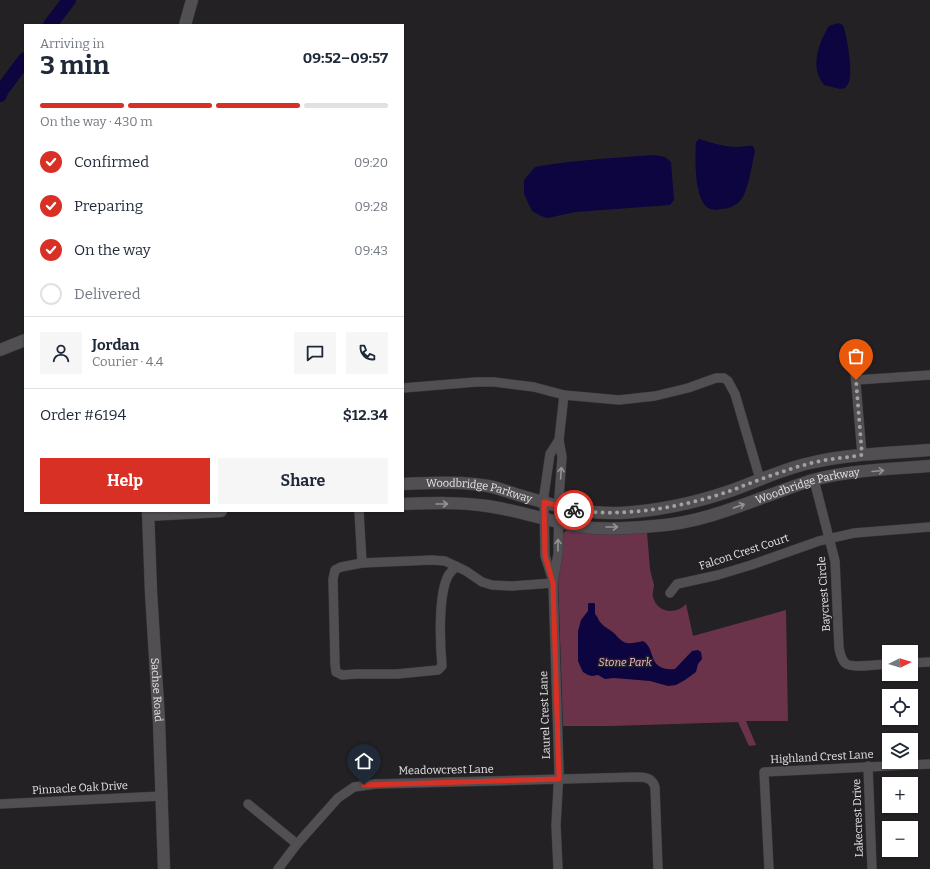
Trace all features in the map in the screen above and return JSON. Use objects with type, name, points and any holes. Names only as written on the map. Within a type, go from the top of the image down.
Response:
[{"type":"main road","points":[[185,24],[192,0]]},
{"type":"main road","points":[[0,350],[24,340]]},
{"type":"main road","name":"Woodbridge Parkway","points":[[404,484],[447,483],[488,486],[559,507],[585,512],[620,513],[654,509],[693,501],[722,493],[760,478],[810,463],[862,455],[930,450]]},
{"type":"main road","name":"Woodbridge Parkway","points":[[404,504],[462,504],[488,506],[594,528],[656,526],[681,523],[716,513],[814,480],[851,473],[930,466]]},
{"type":"main road","points":[[148,513],[184,512]]},
{"type":"main road","name":"Sachse Road","points":[[148,513],[162,796],[164,869]]},
{"type":"street","points":[[853,348],[862,455]]},
{"type":"street","points":[[856,380],[930,375]]},
{"type":"street","points":[[404,388],[494,382],[534,387],[564,396],[619,400],[639,398],[688,388],[716,378],[724,378],[728,381],[735,394],[760,478]]},
{"type":"street","points":[[559,440],[564,396]]},
{"type":"street","name":"Laurel Crest Lane","points":[[553,583],[545,556],[544,502],[550,454],[559,440]]},
{"type":"street","name":"Laurel Crest Lane","points":[[558,869],[556,825],[559,779],[553,583],[558,554],[562,457],[559,440]]},
{"type":"street","name":"Baycrest Circle","points":[[814,480],[835,561],[839,648],[842,659],[844,662],[851,665],[882,664]]},
{"type":"street","points":[[359,512],[362,563]]},
{"type":"street","name":"Falcon Crest Court","points":[[670,593],[677,584],[718,575],[766,560],[814,542],[854,533],[930,527]]},
{"type":"street","points":[[456,566],[449,575],[444,586],[440,629],[442,666],[438,670],[342,675],[336,672],[332,579],[335,570],[341,567],[362,563],[432,560],[445,561],[456,566],[466,571],[482,582],[492,584],[512,586],[553,583]]},
{"type":"street","points":[[918,663],[930,662]]},
{"type":"street","name":"Highland Crest Lane","points":[[769,869],[764,772],[930,764]]},
{"type":"street","name":"Lakecrest Drive","points":[[868,766],[872,869]]},
{"type":"street","name":"Meadowcrest Lane","points":[[278,869],[297,844],[338,798],[354,787],[375,784],[644,777],[653,783],[656,794],[658,869]]},
{"type":"street","name":"Pinnacle Oak Drive","points":[[0,804],[162,796]]},
{"type":"street","points":[[248,804],[297,844]]},
{"type":"green space","name":"Stone Park","points":[[567,530],[647,532],[650,569],[654,585],[653,596],[655,602],[658,606],[667,611],[677,610],[686,604],[693,636],[786,610],[788,721],[746,721],[756,745],[749,746],[738,722],[563,726],[558,578],[562,534]]},
{"type":"shaded area","points":[[838,23],[843,25],[845,30],[850,70],[849,83],[845,88],[840,89],[824,85],[818,75],[816,62],[826,31],[829,26]]},
{"type":"shaded area","points":[[699,139],[727,146],[753,146],[755,151],[745,192],[743,197],[734,206],[714,210],[708,208],[703,203],[696,177],[696,142]]},
{"type":"shaded area","points":[[654,155],[665,157],[671,162],[674,200],[670,205],[575,212],[548,218],[532,211],[524,194],[524,180],[535,167],[579,161]]},
{"type":"shaded area","points":[[589,603],[595,604],[595,614],[600,622],[622,641],[631,643],[643,641],[650,649],[653,659],[660,667],[675,669],[692,651],[698,650],[701,652],[702,659],[698,664],[696,672],[676,685],[668,686],[650,681],[614,678],[605,679],[598,675],[592,676],[583,672],[578,661],[578,631],[581,620],[588,611]]},
{"type":"waterway","points":[[51,24],[69,0]]},
{"type":"waterway","points":[[0,95],[2,90],[24,60]]},
{"type":"way so far","points":[[574,510],[585,512],[620,513],[654,509],[693,501],[730,491],[760,478],[810,463],[862,455],[856,380]]},
{"type":"route","points":[[364,785],[559,779],[553,583],[545,556],[544,502],[574,510]]}]
